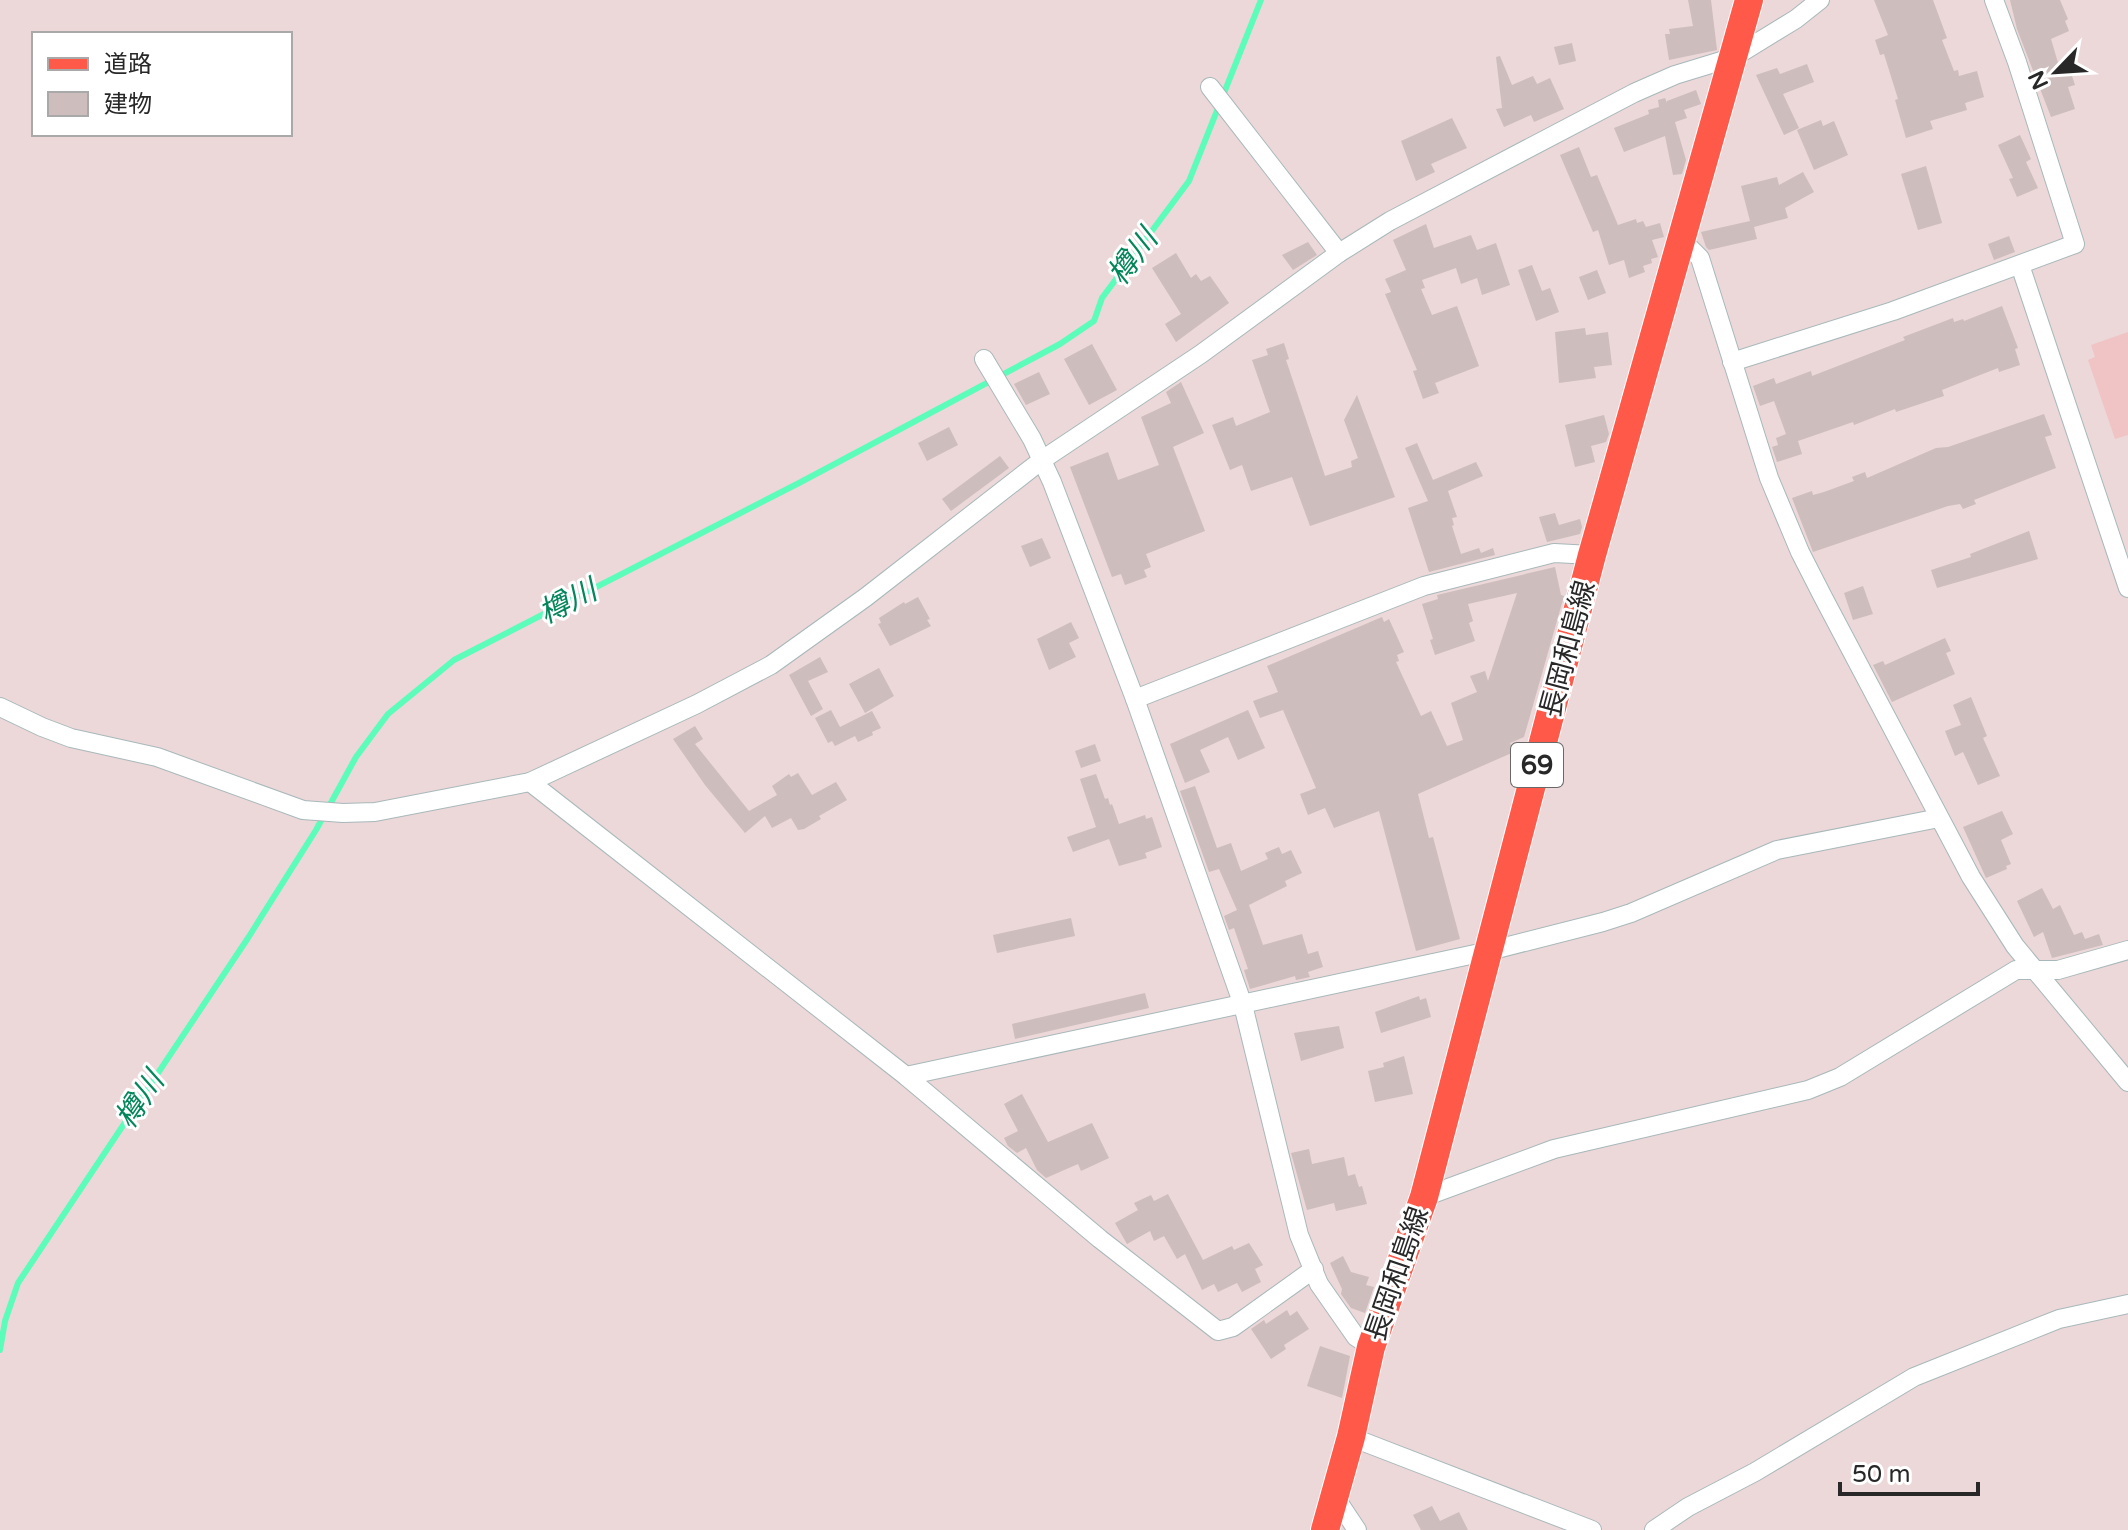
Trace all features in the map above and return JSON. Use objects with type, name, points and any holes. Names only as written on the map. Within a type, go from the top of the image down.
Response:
[{"type":"main road","name":"長岡和島線","points":[[1325,1530],[1351,1437],[1371,1347],[1424,1197],[1592,555],[1749,0]]},
{"type":"street","points":[[0,707],[71,738],[157,757],[303,810],[375,812],[530,782],[697,704],[771,665],[866,597],[1042,460],[1201,354],[1339,253],[1403,214],[1634,93],[1675,75],[1734,57],[1796,19],[1820,0]]},
{"type":"street","points":[[1732,362],[1893,311],[2075,244],[1994,0]]},
{"type":"street","points":[[1213,92],[1339,253]]},
{"type":"street","points":[[1681,239],[1700,258],[1769,478],[1800,552],[1939,818],[1971,877],[2015,946],[2128,1082]]},
{"type":"street","points":[[2020,265],[2128,588]]},
{"type":"street","points":[[984,359],[1042,460],[1135,699],[1243,1005],[1295,1222],[1319,1284],[1356,1337],[1371,1347]]},
{"type":"street","points":[[1135,699],[1424,586],[1554,553],[1592,555]]},
{"type":"street","points":[[530,782],[906,1076],[1100,1239],[1218,1331],[1233,1327],[1314,1269]]},
{"type":"street","points":[[906,1076],[1489,951],[1631,913],[1777,850],[1939,818]]},
{"type":"street","points":[[1424,1197],[1554,1149],[1808,1090],[1840,1077],[2016,970],[2058,970],[2128,950]]},
{"type":"street","points":[[1654,1530],[1688,1507],[1755,1472],[1914,1377],[2059,1319],[2128,1304]]},
{"type":"street","points":[[1351,1437],[1592,1530]]},
{"type":"street","points":[[1335,1497],[1357,1530]]},
{"type":"shaded area","points":[[2128,332],[2128,435],[2115,439],[2088,360],[2095,357],[2091,345]]},
{"type":"building","points":[[1688,0],[1711,0],[1717,50],[1669,60],[1665,34],[1670,34],[1669,29],[1693,26]]},
{"type":"building","points":[[1874,0],[1933,0],[1947,38],[1942,40],[1954,71],[1958,70],[1959,76],[1977,71],[1984,97],[1965,103],[1967,110],[1930,121],[1933,129],[1906,138],[1884,54],[1880,55],[1875,40],[1888,35]]},
{"type":"building","points":[[2010,0],[2060,0],[2069,31],[2051,39],[2061,73],[2070,70],[2075,85],[2068,87],[2075,109],[2051,117],[2017,29]]},
{"type":"building","points":[[1572,43],[1576,61],[1559,65],[1554,47]]},
{"type":"building","points":[[1500,56],[1512,85],[1533,76],[1537,84],[1550,78],[1564,109],[1534,122],[1531,115],[1504,127],[1496,109],[1502,108],[1496,57]]},
{"type":"building","points":[[1807,64],[1814,82],[1783,94],[1799,128],[1784,135],[1756,75],[1777,68],[1780,74]]},
{"type":"building","points":[[1696,90],[1701,104],[1684,110],[1687,118],[1675,122],[1686,160],[1682,174],[1673,175],[1665,136],[1624,152],[1614,128],[1649,114],[1648,110],[1659,107],[1658,100],[1665,98],[1667,103]]},
{"type":"building","points":[[1452,118],[1467,148],[1431,164],[1435,172],[1416,181],[1401,141]]},
{"type":"building","points":[[1821,120],[1823,126],[1834,121],[1848,155],[1814,170],[1797,130]]},
{"type":"building","points":[[2020,135],[2031,159],[2026,162],[2038,188],[2017,197],[2009,179],[2013,178],[1998,145]]},
{"type":"building","points":[[1579,147],[1591,177],[1597,175],[1618,225],[1636,219],[1637,223],[1643,221],[1646,227],[1660,223],[1664,237],[1652,240],[1658,257],[1643,266],[1645,272],[1629,278],[1624,260],[1609,265],[1598,230],[1593,232],[1560,155]]},
{"type":"building","points":[[1926,166],[1942,223],[1918,230],[1901,174]]},
{"type":"building","points":[[1803,172],[1814,192],[1785,208],[1788,218],[1754,227],[1757,239],[1709,250],[1706,247],[1701,232],[1750,221],[1741,186],[1777,177],[1779,185]]},
{"type":"building","points":[[1426,224],[1434,248],[1471,235],[1477,250],[1496,243],[1510,285],[1482,295],[1477,278],[1461,284],[1456,268],[1422,280],[1425,288],[1421,289],[1432,315],[1457,306],[1479,366],[1435,383],[1439,393],[1423,399],[1413,371],[1417,370],[1385,294],[1391,292],[1385,279],[1406,270],[1393,240]]},
{"type":"building","points":[[2009,236],[2015,252],[1994,260],[1988,244]]},
{"type":"building","points":[[1308,242],[1317,255],[1293,270],[1282,255]]},
{"type":"building","points":[[1176,253],[1191,278],[1196,274],[1201,281],[1210,276],[1229,303],[1176,342],[1165,324],[1181,314],[1152,268]]},
{"type":"building","points":[[1532,265],[1542,291],[1550,288],[1559,312],[1536,321],[1518,270]]},
{"type":"building","points":[[1597,270],[1606,293],[1588,300],[1579,277]]},
{"type":"building","points":[[2002,306],[2018,348],[2015,349],[2020,365],[1999,372],[1998,368],[1942,390],[1944,396],[1798,441],[1802,454],[1777,462],[1772,447],[1778,445],[1776,438],[1786,434],[1774,401],[1760,406],[1753,386],[1774,378],[1776,384],[1811,371],[1812,376],[1953,318],[1954,322],[1964,321]]},
{"type":"building","points":[[1585,328],[1586,335],[1608,332],[1612,365],[1594,367],[1596,378],[1559,383],[1555,332]]},
{"type":"building","points":[[1284,343],[1289,359],[1286,360],[1325,476],[1352,467],[1351,461],[1358,458],[1344,420],[1357,395],[1395,497],[1310,526],[1292,477],[1251,491],[1242,465],[1230,470],[1212,425],[1233,417],[1236,426],[1270,412],[1252,360],[1268,355],[1266,349]]},
{"type":"building","points":[[1092,344],[1117,390],[1089,405],[1064,359]]},
{"type":"building","points":[[1039,372],[1050,394],[1026,405],[1014,384]]},
{"type":"building","points":[[1181,382],[1204,433],[1173,447],[1205,531],[1146,554],[1151,567],[1144,570],[1147,577],[1125,585],[1121,574],[1112,577],[1070,467],[1108,452],[1118,480],[1159,465],[1141,417],[1171,403],[1166,392]]},
{"type":"building","points":[[2044,414],[2052,435],[2045,437],[2056,468],[1974,500],[1976,504],[1963,509],[1960,504],[1948,506],[1813,552],[1792,498],[1812,491],[1813,495],[1824,492],[1854,481],[1852,477],[1865,472],[1867,478],[1936,448],[1948,447]]},
{"type":"building","points":[[1604,415],[1609,434],[1606,442],[1591,446],[1595,462],[1575,467],[1565,425]]},
{"type":"building","points":[[949,427],[958,445],[927,461],[918,443]]},
{"type":"building","points":[[1417,443],[1433,480],[1476,462],[1483,476],[1448,491],[1457,517],[1452,518],[1452,526],[1461,554],[1479,548],[1481,553],[1493,548],[1495,555],[1429,572],[1408,508],[1428,501],[1405,448]]},
{"type":"building","points":[[1000,456],[1009,468],[951,511],[942,499]]},
{"type":"building","points":[[1555,513],[1559,525],[1580,519],[1580,534],[1547,542],[1539,517]]},
{"type":"building","points":[[2029,531],[2038,559],[1937,588],[1931,570],[1971,557],[1970,554]]},
{"type":"building","points":[[1042,538],[1051,558],[1030,567],[1021,546]]},
{"type":"building","points":[[1555,567],[1561,595],[1564,596],[1524,737],[1510,743],[1514,752],[1418,794],[1429,838],[1433,837],[1460,939],[1416,951],[1379,811],[1334,828],[1325,808],[1308,815],[1300,794],[1316,788],[1283,710],[1260,718],[1253,701],[1278,692],[1267,666],[1382,617],[1384,622],[1389,619],[1404,652],[1397,655],[1399,661],[1396,662],[1421,716],[1431,711],[1447,746],[1463,740],[1451,703],[1477,692],[1470,676],[1485,671],[1488,681],[1517,593],[1468,604],[1473,621],[1469,623],[1475,641],[1435,655],[1422,604],[1438,599],[1437,595]]},
{"type":"building","points":[[1863,586],[1873,614],[1853,620],[1844,593]]},
{"type":"building","points":[[918,597],[931,626],[890,646],[878,624],[881,623],[879,618]]},
{"type":"building","points":[[1071,622],[1079,638],[1069,643],[1076,657],[1049,670],[1037,639]]},
{"type":"building","points":[[1945,638],[1951,651],[1946,653],[1955,674],[1892,702],[1873,665],[1883,661],[1885,665]]},
{"type":"building","points":[[820,657],[828,672],[808,681],[823,709],[811,716],[789,675]]},
{"type":"building","points":[[879,668],[894,696],[865,713],[849,684]]},
{"type":"building","points":[[1971,697],[1987,736],[1983,738],[2000,776],[1978,785],[1963,752],[1955,756],[1945,731],[1961,725],[1953,705]]},
{"type":"building","points":[[831,710],[840,727],[872,711],[881,728],[858,742],[855,736],[835,746],[832,741],[828,743],[815,718]]},
{"type":"building","points":[[1248,710],[1265,748],[1238,760],[1228,737],[1200,750],[1210,772],[1185,783],[1170,744]]},
{"type":"building","points":[[695,726],[703,739],[695,744],[749,811],[777,795],[772,786],[789,774],[791,777],[798,773],[812,795],[836,782],[847,800],[804,829],[798,830],[791,818],[772,828],[765,816],[745,833],[705,785],[673,739]]},
{"type":"building","points":[[1095,744],[1101,761],[1081,768],[1075,751]]},
{"type":"building","points":[[1096,774],[1119,824],[1145,815],[1146,819],[1152,817],[1162,847],[1145,853],[1147,858],[1119,866],[1109,839],[1073,852],[1067,837],[1096,827],[1080,779]]},
{"type":"building","points":[[1195,786],[1217,848],[1231,843],[1241,871],[1268,859],[1265,853],[1279,847],[1282,854],[1291,850],[1302,873],[1285,881],[1287,886],[1249,905],[1263,945],[1302,934],[1308,954],[1318,951],[1323,967],[1308,972],[1310,977],[1296,980],[1295,976],[1250,989],[1244,970],[1248,969],[1234,928],[1229,930],[1224,916],[1237,910],[1219,869],[1209,872],[1180,791]]},
{"type":"building","points":[[2002,811],[2013,834],[2001,840],[2011,864],[2006,866],[2007,869],[1986,878],[1963,827]]},
{"type":"building","points":[[2042,888],[2053,909],[2060,905],[2074,935],[2082,932],[2085,939],[2099,934],[2103,945],[2052,958],[2043,932],[2034,937],[2017,901]]},
{"type":"building","points":[[1071,918],[1075,936],[997,953],[993,935]]},
{"type":"building","points":[[1145,993],[1149,1008],[1015,1039],[1012,1024]]},
{"type":"building","points":[[1419,996],[1420,1000],[1426,998],[1431,1017],[1381,1033],[1375,1012]]},
{"type":"building","points":[[1339,1026],[1344,1048],[1301,1061],[1294,1033]]},
{"type":"building","points":[[1404,1056],[1413,1094],[1375,1102],[1368,1071],[1384,1067],[1383,1063]]},
{"type":"building","points":[[1022,1094],[1048,1142],[1092,1123],[1109,1158],[1081,1171],[1078,1164],[1046,1178],[1037,1170],[1026,1148],[1017,1153],[1004,1138],[1018,1131],[1004,1104]]},
{"type":"building","points":[[1309,1149],[1312,1164],[1344,1157],[1348,1176],[1355,1174],[1367,1204],[1336,1211],[1334,1203],[1307,1210],[1291,1153]]},
{"type":"building","points":[[1168,1194],[1203,1260],[1232,1246],[1234,1250],[1249,1243],[1263,1265],[1255,1269],[1261,1282],[1242,1292],[1237,1283],[1218,1292],[1214,1284],[1202,1290],[1185,1254],[1177,1259],[1164,1236],[1154,1241],[1150,1231],[1127,1244],[1115,1223],[1138,1210],[1134,1203],[1151,1195],[1154,1201]]},
{"type":"building","points":[[1343,1256],[1351,1272],[1369,1277],[1366,1285],[1374,1287],[1365,1313],[1351,1308],[1341,1294],[1342,1289],[1330,1263]]},
{"type":"building","points":[[1287,1310],[1290,1316],[1297,1311],[1309,1329],[1284,1345],[1286,1349],[1271,1359],[1251,1329],[1264,1320],[1266,1324]]},
{"type":"building","points":[[1320,1346],[1350,1356],[1342,1398],[1307,1386]]},
{"type":"building","points":[[1432,1506],[1440,1521],[1459,1512],[1468,1530],[1421,1530],[1413,1515]]},
{"type":"waterway","name":"樽川","points":[[0,1350],[5,1321],[18,1283],[248,938],[316,830],[356,757],[388,714],[454,660],[799,483],[1060,344],[1094,321],[1102,298],[1189,181],[1261,0]]}]
